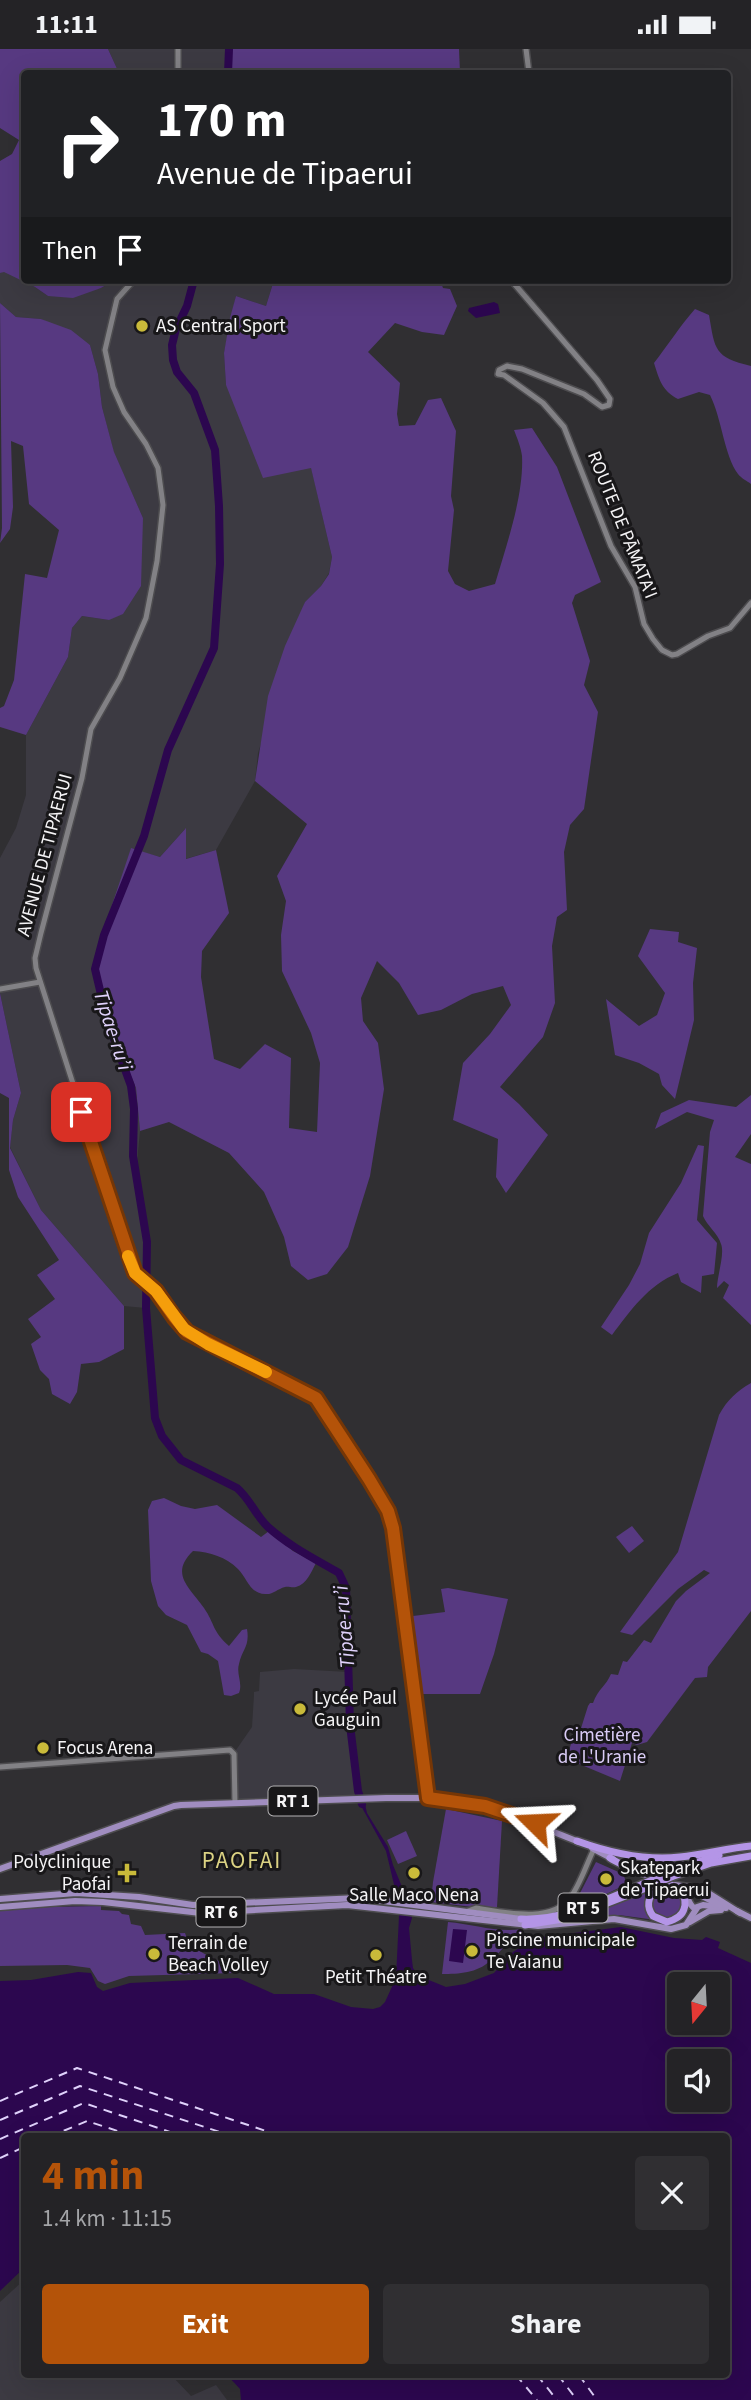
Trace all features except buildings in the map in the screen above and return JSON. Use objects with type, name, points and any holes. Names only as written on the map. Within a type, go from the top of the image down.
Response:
[{"type":"highway","points":[[577,1841],[619,1854],[646,1858],[677,1858],[751,1847]]},
{"type":"highway","name":"RT 5","points":[[523,1922],[563,1915],[644,1886],[680,1868],[751,1847]]},
{"type":"highway","points":[[696,1901],[682,1919],[658,1920],[650,1912],[649,1901],[656,1889],[689,1870],[721,1860],[751,1856]]},
{"type":"highway","points":[[610,1858],[681,1892],[685,1908],[681,1916],[672,1921]]},
{"type":"highway","name":"RT 5","points":[[644,1886],[672,1880]]},
{"type":"main road","points":[[178,49],[178,70]]},
{"type":"main road","points":[[526,49],[529,70]]},
{"type":"main road","name":"AVENUE DE TIPAERUI","points":[[130,284],[117,299],[105,350],[113,387],[124,412],[158,468],[163,497],[162,524],[146,618],[120,678],[91,729],[82,778],[62,845],[35,962],[135,1273],[151,1287],[187,1332],[316,1398],[384,1504],[393,1528],[428,1798]]},
{"type":"main road","name":"ROUTE DE PĀMATA'I","points":[[514,284],[607,393],[609,405],[602,407],[584,394],[522,369],[507,366],[499,370],[498,374],[504,375],[543,403],[565,426],[611,546],[635,587],[644,624],[662,650],[672,655],[677,654],[708,636],[730,628],[751,603]]},
{"type":"main road","points":[[0,989],[40,982]]},
{"type":"main road","points":[[0,1767],[225,1749],[233,1752],[235,1803]]},
{"type":"main road","name":"RT 1","points":[[0,1869],[174,1806],[428,1798],[494,1808],[577,1841],[610,1858],[702,1889],[740,1913]]},
{"type":"main road","points":[[468,1911],[476,1908],[535,1915],[567,1902],[594,1849]]},
{"type":"main road","name":"RT 1","points":[[672,1880],[696,1901],[729,1908],[751,1918]]},
{"type":"main road","name":"RT 6","points":[[0,1899],[76,1893],[139,1897],[193,1905],[340,1898],[394,1901],[418,1909],[523,1922]]},
{"type":"main road","name":"RT 6","points":[[0,1907],[75,1901],[133,1904],[201,1913],[347,1905],[393,1910],[468,1911],[523,1922]]},
{"type":"main road","points":[[685,1925],[696,1901]]},
{"type":"main road","points":[[523,1922],[555,1926],[614,1919],[671,1929],[685,1925],[709,1911],[729,1908]]},
{"type":"shaded area","points":[[108,49],[226,49],[226,70],[118,70]]},
{"type":"shaded area","points":[[4,271],[21,280],[21,284],[29,284],[48,296],[101,288],[108,284],[273,284],[266,306],[236,296],[224,353],[226,385],[311,467],[332,557],[329,573],[321,586],[305,602],[258,753],[255,781],[216,850],[185,859],[185,829],[160,857],[131,849],[105,923],[100,994],[136,1088],[140,1131],[138,1183],[147,1242],[146,1308],[124,1306],[41,1210],[10,1147],[13,1120],[21,1093],[0,993],[0,858],[16,828],[26,795],[26,735],[68,657],[72,628],[82,616],[109,620],[143,518],[114,453],[90,345],[41,319],[16,317],[0,303],[0,273]]},
{"type":"shaded area","points":[[494,302],[498,304],[500,313],[476,318],[468,311],[469,308]]},
{"type":"shaded area","name":"Lycée Paul Gauguin","points":[[294,1669],[348,1672],[350,1746],[360,1801],[236,1804],[236,1750],[252,1727],[254,1692],[259,1691],[260,1672]]},
{"type":"shaded area","points":[[360,1804],[365,1804],[367,1813],[388,1847],[407,1899],[412,1918],[409,1928],[413,1968],[419,1976],[446,1987],[465,1984],[494,1973],[513,1952],[535,1938],[621,1927],[674,1938],[702,1940],[706,1937],[720,1942],[718,1948],[751,1963],[751,2400],[241,2400],[240,2389],[230,2378],[730,2378],[730,2133],[21,2133],[21,2271],[0,2291],[0,1981],[31,1980],[78,1972],[91,1973],[97,1987],[103,1991],[130,1983],[238,1978],[274,1994],[314,1994],[351,2007],[373,2009],[385,2002],[396,1978],[399,1916],[386,1851]]},
{"type":"shaded area","points":[[453,1929],[467,1930],[463,1963],[449,1961]]},
{"type":"shaded area","points":[[21,2283],[21,2378],[174,2378],[191,2396],[216,2385],[227,2400],[0,2400],[0,2302]]},
{"type":"green space","points":[[0,49],[108,49],[118,70],[21,70],[21,280],[4,272],[0,273],[0,161],[12,154],[19,140],[0,128]]},
{"type":"green space","points":[[226,49],[459,49],[460,70],[226,70]]},
{"type":"green space","points":[[29,284],[108,284],[73,298],[48,296]]},
{"type":"green space","points":[[273,284],[442,284],[443,288],[450,289],[457,306],[444,335],[422,332],[395,323],[368,352],[400,383],[397,414],[399,426],[415,425],[428,400],[441,398],[456,431],[451,496],[454,510],[448,571],[455,584],[469,591],[495,584],[520,488],[522,456],[514,430],[532,428],[557,467],[601,582],[575,595],[572,603],[590,661],[584,685],[598,712],[584,809],[570,825],[564,852],[567,910],[557,917],[552,946],[555,1003],[543,1037],[500,1087],[548,1135],[506,1193],[496,1177],[498,1139],[453,1120],[463,1063],[490,1034],[511,1005],[503,986],[472,994],[441,1010],[418,1015],[399,983],[377,961],[361,998],[363,1021],[378,1043],[384,1089],[370,1176],[348,1247],[327,1274],[308,1280],[291,1266],[284,1237],[264,1192],[229,1153],[169,1122],[140,1131],[136,1088],[108,1020],[100,994],[97,967],[101,938],[131,848],[160,857],[186,828],[186,859],[216,850],[229,913],[202,951],[201,977],[214,1059],[240,1069],[265,1044],[291,1058],[289,1128],[317,1132],[320,1063],[311,1033],[282,971],[281,935],[286,901],[277,876],[307,824],[255,781],[268,696],[285,646],[305,602],[329,574],[332,557],[311,468],[263,478],[226,385],[224,353],[236,296],[266,306]]},
{"type":"green space","points":[[0,303],[16,317],[41,319],[71,330],[90,345],[114,452],[143,518],[141,586],[123,614],[109,620],[82,616],[72,628],[68,657],[26,735],[0,727],[0,708],[4,706],[14,680],[25,574],[47,578],[59,530],[29,504],[23,446],[11,441],[13,507],[10,529],[0,543]]},
{"type":"green space","points":[[695,309],[709,315],[718,350],[730,359],[751,366],[751,484],[739,475],[733,466],[710,395],[699,392],[678,399],[665,388],[654,363]]},
{"type":"green space","points":[[650,929],[679,932],[678,942],[697,948],[693,983],[694,1020],[675,1099],[662,1085],[659,1074],[639,1063],[615,1055],[606,999],[639,1026],[657,1015],[665,993],[638,956]]},
{"type":"green space","points":[[0,993],[21,1093],[13,1120],[10,1148],[41,1210],[124,1306],[124,1349],[99,1362],[81,1364],[77,1392],[70,1404],[52,1394],[49,1379],[40,1370],[31,1344],[41,1337],[28,1319],[55,1299],[37,1275],[59,1260],[18,1197],[9,1170],[9,1098],[0,1093]]},
{"type":"green space","points":[[751,1095],[751,1134],[735,1157],[751,1164],[751,1325],[723,1298],[729,1285],[724,1281],[717,1288],[722,1248],[720,1240],[703,1216],[710,1132],[714,1120],[687,1112],[655,1129],[661,1113],[689,1100],[736,1107]]},
{"type":"green space","points":[[698,1145],[704,1146],[697,1220],[717,1243],[714,1274],[702,1276],[701,1293],[681,1282],[678,1273],[667,1278],[641,1299],[612,1335],[601,1327],[629,1285],[640,1264],[649,1233],[681,1183]]},
{"type":"green space","name":"Cimetière de L'Uranie","points":[[751,1383],[751,1611],[708,1667],[707,1677],[695,1678],[647,1742],[637,1745],[632,1743],[620,1781],[572,1761],[569,1751],[572,1740],[577,1741],[588,1706],[593,1703],[611,1674],[618,1675],[623,1661],[627,1662],[644,1640],[651,1643],[676,1601],[710,1573],[704,1570],[678,1589],[632,1635],[620,1632],[678,1552],[719,1415],[733,1396]]},
{"type":"green space","points":[[164,1498],[195,1509],[217,1505],[261,1537],[269,1531],[293,1551],[316,1563],[300,1585],[265,1594],[252,1588],[238,1569],[223,1558],[193,1551],[186,1559],[182,1574],[184,1581],[223,1641],[229,1646],[242,1630],[247,1629],[247,1644],[238,1668],[240,1689],[239,1693],[231,1696],[224,1695],[218,1661],[201,1652],[187,1625],[166,1615],[158,1606],[151,1581],[148,1510],[152,1501]]},
{"type":"green space","points":[[632,1526],[644,1541],[629,1553],[616,1537]]},
{"type":"green space","points":[[441,1589],[508,1599],[494,1654],[480,1694],[415,1694],[405,1617],[445,1612]]},
{"type":"green space","points":[[446,1809],[502,1821],[497,1907],[490,1909],[431,1902]]},
{"type":"green space","points":[[406,1831],[417,1856],[398,1864],[387,1840]]},
{"type":"green space","points":[[702,1856],[652,1873],[617,1858],[644,1860]]},
{"type":"green space","name":"Skatepark de Tipaerui","points":[[596,1862],[623,1874],[627,1884],[602,1896],[595,1894],[581,1900],[578,1897]]},
{"type":"green space","points":[[666,1888],[672,1889],[680,1897],[680,1909],[672,1917],[666,1918],[660,1917],[652,1909],[651,1903],[652,1897],[660,1889]]},
{"type":"green space","points":[[650,1889],[645,1905],[656,1920],[619,1915],[570,1921]]},
{"type":"green space","points":[[101,1906],[101,1910],[119,1911],[129,1915],[131,1924],[141,1926],[145,1935],[185,1933],[194,1947],[229,1967],[234,1973],[129,1976],[105,1984],[98,1981],[90,1968],[67,1965],[0,1966],[0,1911]]},
{"type":"green space","name":"Piscine municipale Te Vaianu","points":[[448,1922],[494,1929],[522,1929],[520,1936],[507,1944],[485,1965],[468,1972],[442,1974]]},
{"type":"waterway","name":"Tipae-ru’i","points":[[228,70],[229,49]]},
{"type":"waterway","name":"Tipae-ru’i","points":[[193,284],[172,345],[177,372],[194,393],[215,450],[220,564],[214,648],[168,750],[144,836],[104,935],[95,969],[107,1020],[131,1086],[134,1109],[133,1156],[147,1242],[146,1308],[155,1418],[162,1436],[181,1460],[237,1488],[276,1534],[339,1573],[346,1588],[350,1725],[362,1804]]},
{"type":"ferry route","points":[[0,2101],[77,2068],[272,2133]]},
{"type":"ferry route","points":[[0,2120],[80,2086],[223,2133]]},
{"type":"ferry route","points":[[0,2139],[84,2103],[173,2133]]},
{"type":"ferry route","points":[[58,2133],[87,2121],[124,2133]]},
{"type":"ferry route","points":[[0,2158],[21,2148]]},
{"type":"ferry route","points":[[519,2378],[537,2400]]},
{"type":"ferry route","points":[[539,2378],[557,2400]]},
{"type":"ferry route","points":[[560,2378],[577,2400]]},
{"type":"ferry route","points":[[581,2378],[597,2400]]},
{"type":"slow traffic","points":[[128,1256],[135,1273],[156,1291],[187,1332],[266,1372]]},
{"type":"place","name":"AS Central Sport","points":[[142,326]]},
{"type":"place","name":"Lycée Paul Gauguin","points":[[300,1709]]},
{"type":"place","name":"Focus Arena","points":[[43,1748]]},
{"type":"place","name":"Polyclinique Paofai","points":[[127,1873]]},
{"type":"place","name":"Salle Maco Nena","points":[[414,1873]]},
{"type":"place","name":"Skatepark de Tipaerui","points":[[606,1879]]},
{"type":"place","name":"Piscine municipale Te Vaianu","points":[[472,1951]]},
{"type":"place","name":"Terrain de Beach Volley","points":[[154,1954]]},
{"type":"place","name":"Petit Théatre","points":[[376,1955]]},
{"type":"district","name":"PAOFAI","points":[[242,1860]]},
{"type":"route","points":[[81,1112],[135,1273],[156,1291],[187,1332],[316,1398],[388,1511],[393,1528],[428,1798],[485,1806],[535,1823]]}]
